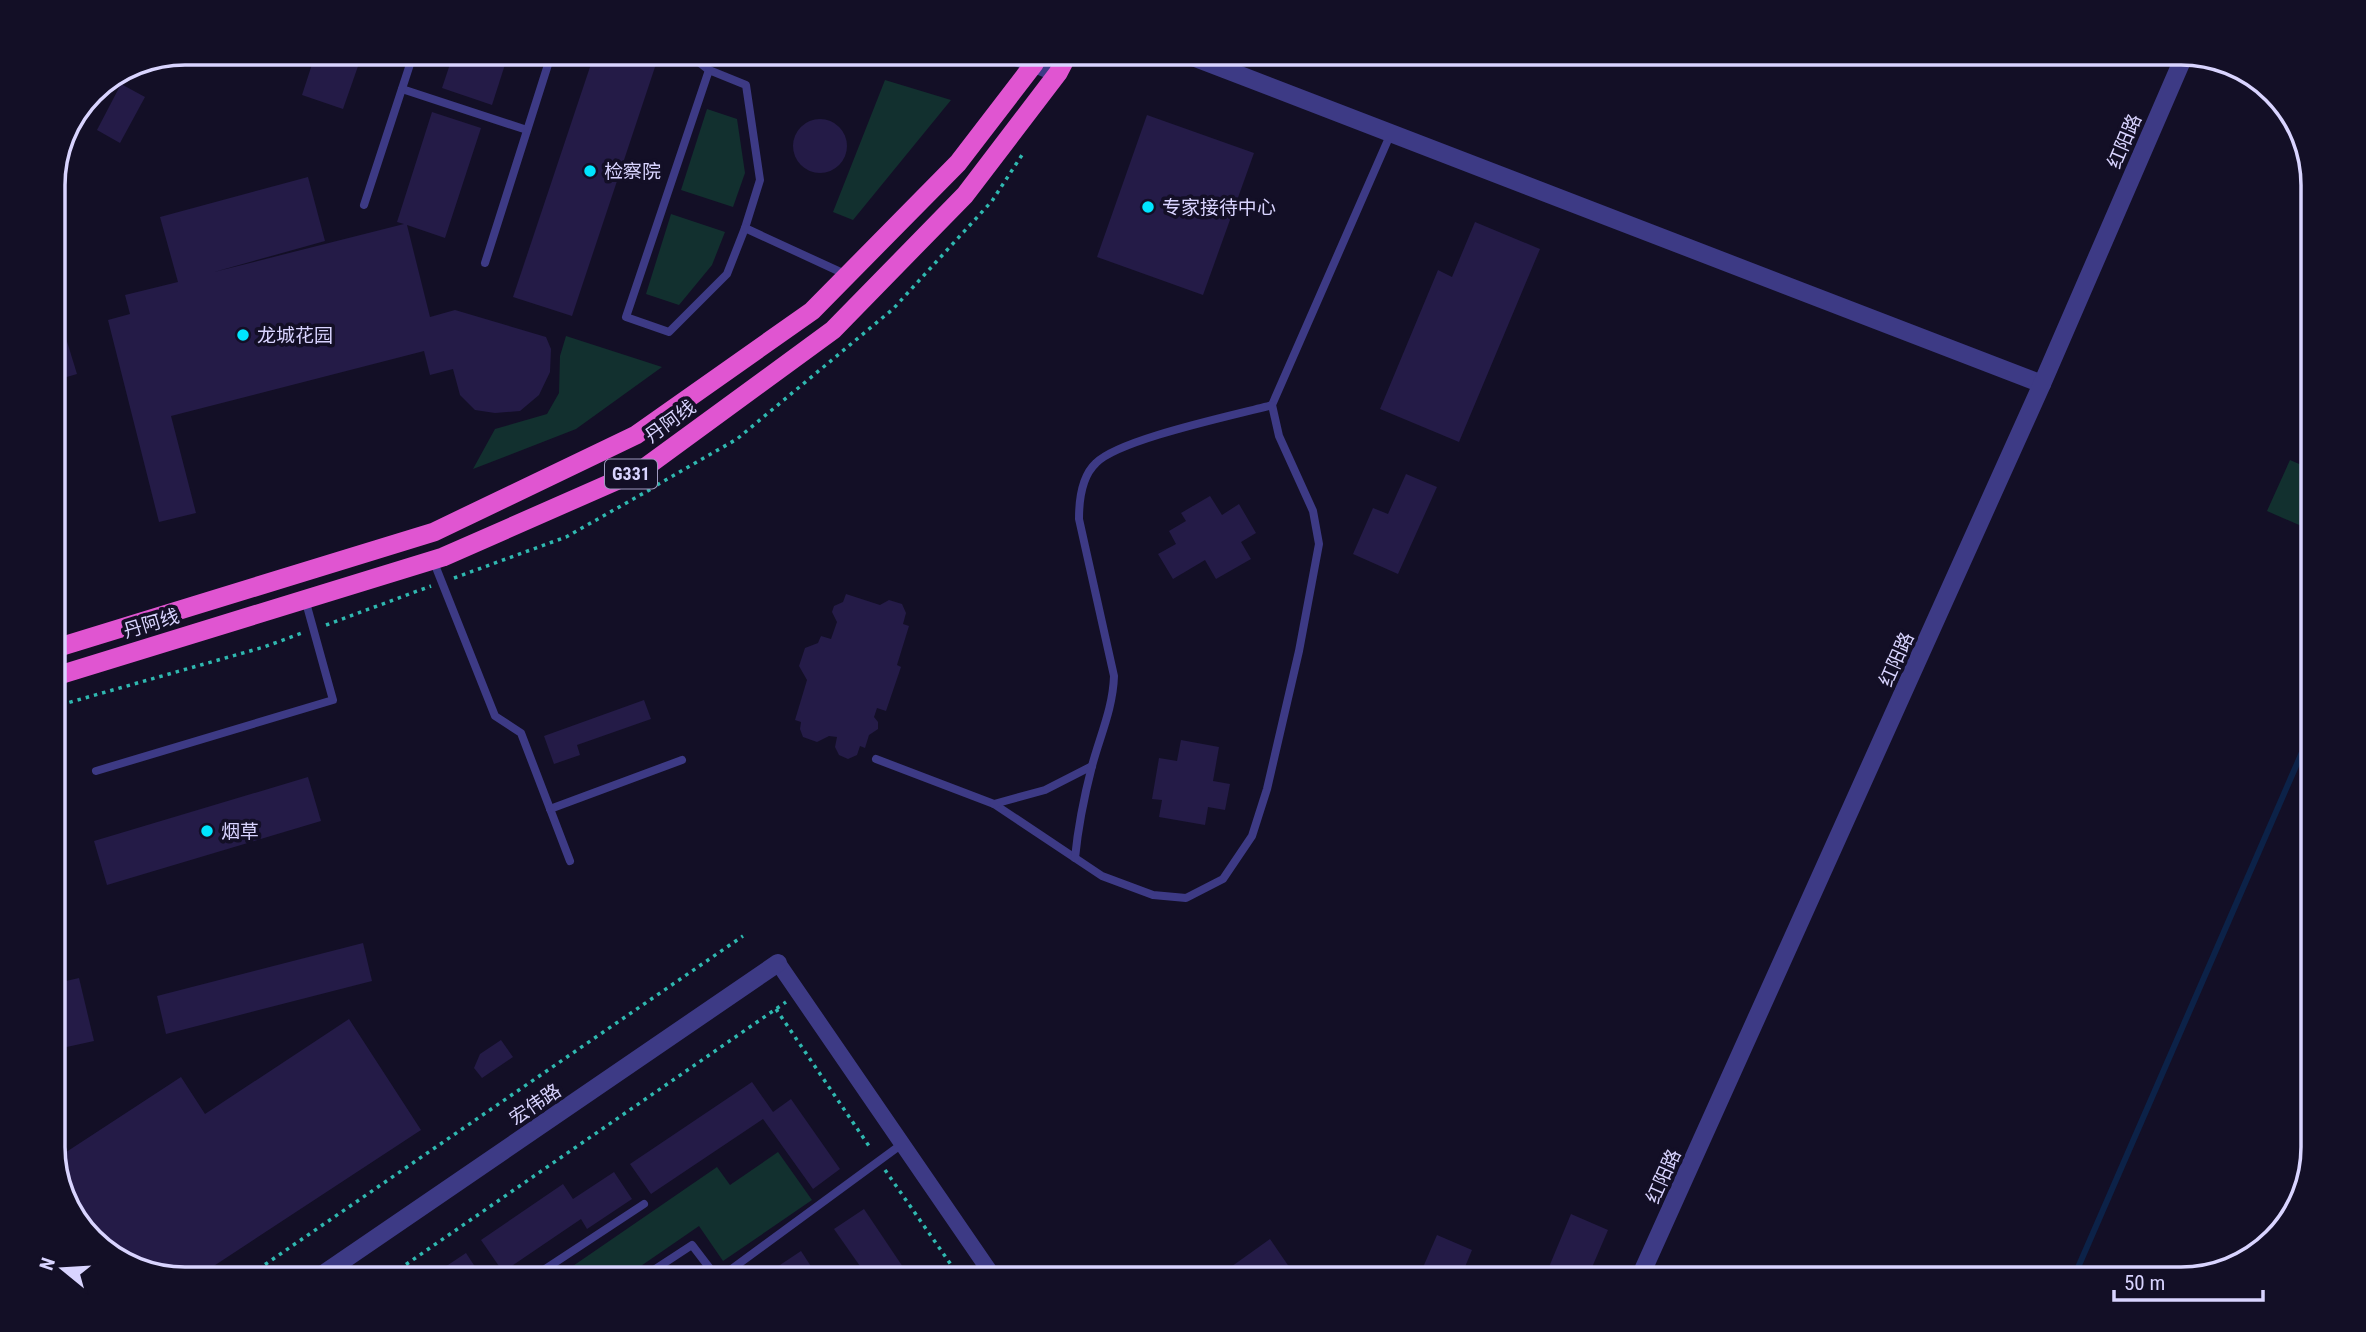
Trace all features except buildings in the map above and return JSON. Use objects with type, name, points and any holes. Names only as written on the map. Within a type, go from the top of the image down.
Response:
[{"type":"highway","name":"丹阿线","points":[[65,645],[434,532],[636,435],[811,311],[958,163],[1032,65]]},
{"type":"highway","name":"丹阿线","points":[[65,673],[432,560],[643,469],[833,330],[965,195],[1062,65]]},
{"type":"street","points":[[1047,65],[1058,73]]},
{"type":"street","points":[[1213,65],[2042,384]]},
{"type":"street","name":"红阳路","points":[[1644,1267],[2042,384],[2180,65]]},
{"type":"street","points":[[778,963],[987,1267]]},
{"type":"street","name":"宏伟路","points":[[334,1267],[778,963]]},
{"type":"lane","points":[[363,205],[410,65]]},
{"type":"lane","points":[[485,263],[548,65]]},
{"type":"lane","points":[[703,65],[746,85],[760,180],[727,274],[668,332],[626,317],[709,70]]},
{"type":"lane","points":[[402,89],[527,130]]},
{"type":"lane","points":[[876,759],[994,804],[1102,876],[1153,895],[1186,898],[1223,879],[1252,836],[1270,776],[1299,650],[1319,544],[1313,511],[1279,436],[1272,405],[1391,134]]},
{"type":"lane","points":[[745,228],[847,275]]},
{"type":"lane","points":[[1075,858],[1078,826],[1113,696],[1114,676],[1079,519],[1080,495],[1095,463],[1123,446],[1272,405]]},
{"type":"lane","points":[[432,560],[495,716],[521,733],[570,861]]},
{"type":"lane","points":[[96,771],[333,700],[305,599]]},
{"type":"lane","points":[[550,809],[682,760]]},
{"type":"lane","points":[[994,804],[1045,790],[1093,766]]},
{"type":"lane","points":[[734,1267],[902,1144]]},
{"type":"lane","points":[[548,1267],[644,1203]]},
{"type":"lane","points":[[658,1267],[692,1244],[709,1267]]},
{"type":"path","points":[[261,1267],[743,936]]},
{"type":"path","points":[[402,1267],[799,993]]},
{"type":"path","points":[[776,1009],[953,1267]]},
{"type":"green space","points":[[885,80],[951,100],[853,220],[833,212]]},
{"type":"green space","points":[[707,109],[737,119],[745,173],[733,207],[681,190]]},
{"type":"green space","points":[[671,214],[725,232],[712,265],[679,305],[646,294]]},
{"type":"green space","points":[[566,336],[662,367],[576,429],[473,469],[495,429],[547,414],[559,393],[560,356]]},
{"type":"green space","points":[[2290,460],[2301,465],[2301,526],[2267,511]]},
{"type":"green space","points":[[778,1152],[812,1200],[723,1261],[699,1226],[639,1267],[571,1267],[717,1167],[730,1185]]},
{"type":"waterway","points":[[2078,1267],[2301,755]]},
{"type":"place","name":"检察院","points":[[590,171]]},
{"type":"place","name":"专家接待中心","points":[[1148,207]]},
{"type":"place","name":"龙城花园","points":[[243,335]]},
{"type":"place","name":"烟草","points":[[207,831]]}]
